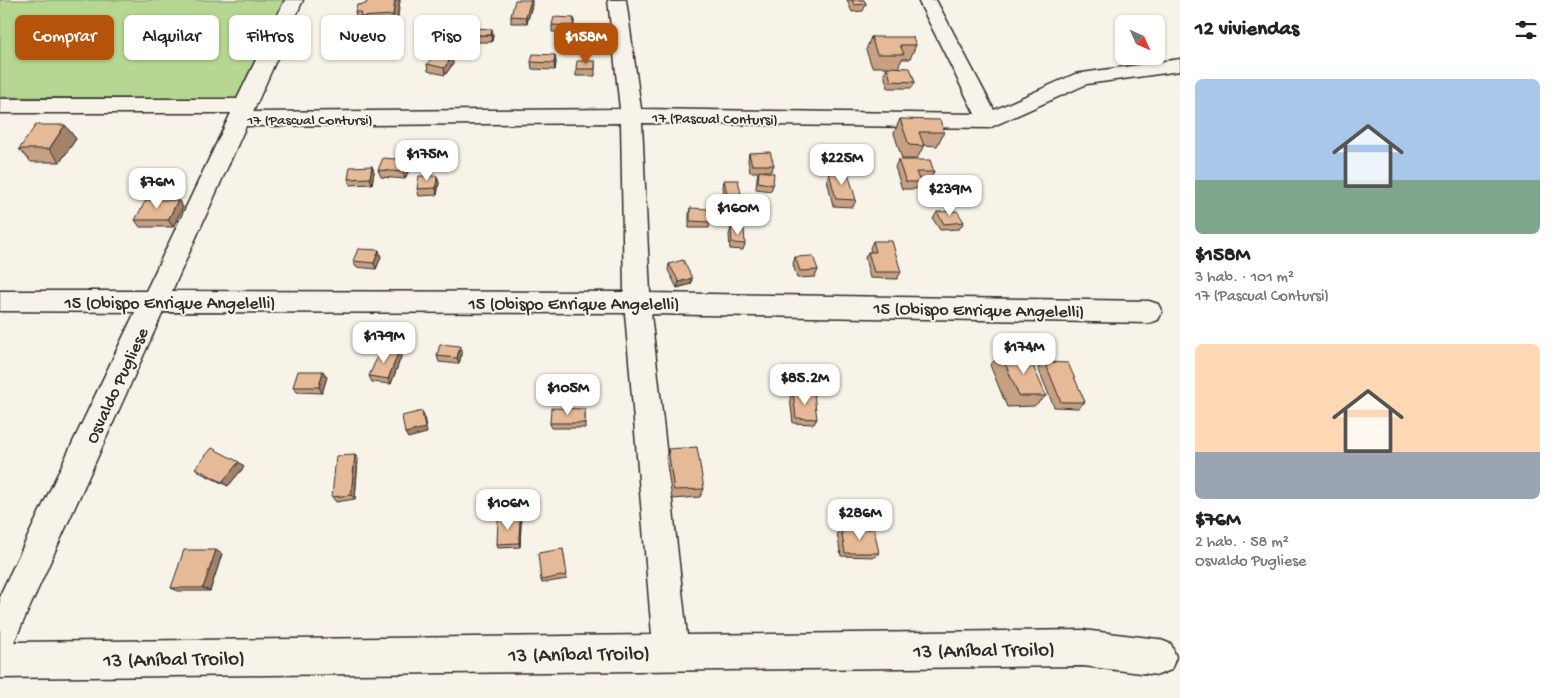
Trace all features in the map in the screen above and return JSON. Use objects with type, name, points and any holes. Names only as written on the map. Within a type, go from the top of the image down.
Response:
[{"type":"street","name":"Osvaldo Pugliese","points":[[0,633],[294,0]]},
{"type":"street","points":[[617,0],[631,116],[637,303],[671,652]]},
{"type":"street","points":[[927,0],[989,122]]},
{"type":"street","name":"17 (Pascual Contursi)","points":[[0,106],[242,113],[631,116],[989,122],[1082,78],[1180,65]]},
{"type":"street","name":"15 (Obispo Enrique Angelelli)","points":[[0,301],[637,303],[1149,312]]},
{"type":"street","name":"13 (Aníbal Troilo)","points":[[0,660],[1083,648],[1158,657]]},
{"type":"green space","points":[[0,0],[285,0],[278,15],[229,15],[229,60],[256,60],[237,99],[0,97]]},
{"type":"building","points":[[367,0],[395,0],[393,15],[360,15],[361,12],[355,12],[357,5],[366,4]]},
{"type":"building","points":[[515,0],[531,0],[526,17],[511,16]]},
{"type":"building","points":[[852,0],[864,0],[866,4],[855,5]]},
{"type":"building","points":[[554,17],[574,18],[573,26],[552,25]]},
{"type":"building","points":[[480,28],[492,29],[491,35],[480,35]]},
{"type":"building","points":[[871,37],[913,37],[916,45],[900,45],[904,54],[877,54]]},
{"type":"building","points":[[533,54],[555,55],[554,63],[531,62]]},
{"type":"building","points":[[430,60],[450,60],[444,68],[427,64]]},
{"type":"building","points":[[577,61],[595,61],[595,69],[576,69]]},
{"type":"building","points":[[887,67],[910,68],[915,82],[891,81]]},
{"type":"building","points":[[900,119],[940,120],[944,132],[919,132],[924,146],[909,145]]},
{"type":"building","points":[[36,125],[65,125],[49,149],[19,149]]},
{"type":"building","points":[[770,152],[774,165],[752,165],[749,153]]},
{"type":"building","points":[[383,158],[408,160],[403,172],[378,170]]},
{"type":"building","points":[[898,160],[930,160],[934,172],[916,172],[920,182],[906,182]]},
{"type":"building","points":[[372,166],[370,178],[348,179],[350,167]]},
{"type":"building","points":[[759,171],[774,173],[773,185],[758,182]]},
{"type":"building","points":[[829,173],[848,173],[856,200],[836,199]]},
{"type":"building","points":[[419,176],[437,176],[436,188],[417,189]]},
{"type":"building","points":[[724,180],[738,180],[741,194],[727,194]]},
{"type":"building","points":[[146,200],[178,200],[168,220],[135,220]]},
{"type":"building","points":[[690,208],[709,209],[710,222],[690,221]]},
{"type":"building","points":[[957,211],[964,222],[944,224],[937,212]]},
{"type":"building","points":[[731,228],[744,229],[745,244],[732,243]]},
{"type":"building","points":[[873,241],[892,241],[901,272],[874,272],[868,252],[876,252]]},
{"type":"building","points":[[358,249],[379,250],[374,263],[353,261]]},
{"type":"building","points":[[813,256],[818,270],[800,271],[795,257]]},
{"type":"building","points":[[683,260],[692,278],[679,282],[669,264]]},
{"type":"building","points":[[440,344],[460,346],[457,358],[437,356]]},
{"type":"building","points":[[381,349],[399,351],[388,379],[369,376]]},
{"type":"building","points":[[1001,354],[1028,354],[1046,396],[1019,396]]},
{"type":"building","points":[[1045,362],[1068,363],[1085,402],[1061,402]]},
{"type":"building","points":[[298,371],[323,371],[319,387],[293,387]]},
{"type":"building","points":[[793,392],[814,394],[817,419],[796,418]]},
{"type":"building","points":[[551,408],[585,409],[585,423],[550,423]]},
{"type":"building","points":[[422,411],[425,428],[405,433],[402,416]]},
{"type":"building","points":[[697,447],[704,489],[674,490],[668,449]]},
{"type":"building","points":[[212,448],[239,462],[222,482],[195,468]]},
{"type":"building","points":[[355,455],[351,495],[332,497],[336,456]]},
{"type":"building","points":[[520,518],[519,543],[497,544],[498,519]]},
{"type":"building","points":[[841,529],[874,529],[879,553],[845,553]]},
{"type":"building","points":[[563,549],[567,575],[541,580],[538,553]]},
{"type":"building","points":[[184,550],[216,550],[203,588],[171,588]]}]
